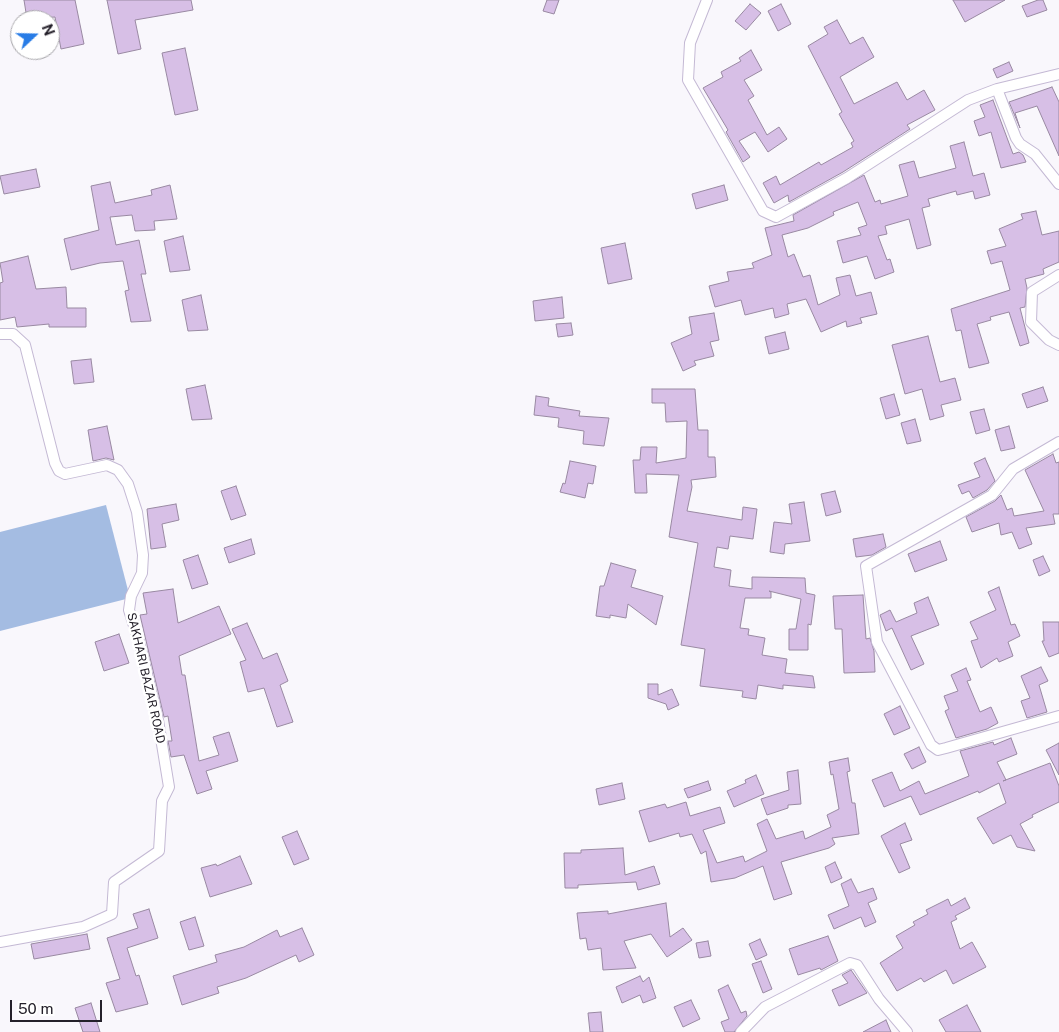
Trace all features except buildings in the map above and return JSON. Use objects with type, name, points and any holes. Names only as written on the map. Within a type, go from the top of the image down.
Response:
[{"type":"street","points":[[707,0],[690,43],[688,80],[764,211],[776,216],[847,178],[968,100],[997,89],[1059,74]]},
{"type":"street","points":[[997,89],[1016,138],[1020,144],[1035,154],[1059,184]]},
{"type":"street","points":[[1059,275],[1032,292],[1031,322],[1049,340],[1059,345]]},
{"type":"street","name":"SAKHARI BAZAR ROAD","points":[[0,334],[13,334],[25,345],[54,463],[59,471],[65,474],[107,465],[118,470],[128,484],[137,512],[144,555],[142,574],[131,596],[129,610],[140,645],[156,711],[169,787],[162,801],[159,851],[114,882],[112,914],[83,927],[0,942]]},
{"type":"street","points":[[1059,442],[1013,469],[992,495],[866,566],[877,642],[931,745],[938,750],[1059,716]]},
{"type":"street","points":[[741,1032],[765,1007],[850,963],[857,965],[879,1000],[907,1032]]},
{"type":"water","points":[[106,505],[130,598],[0,631],[0,532]]}]
